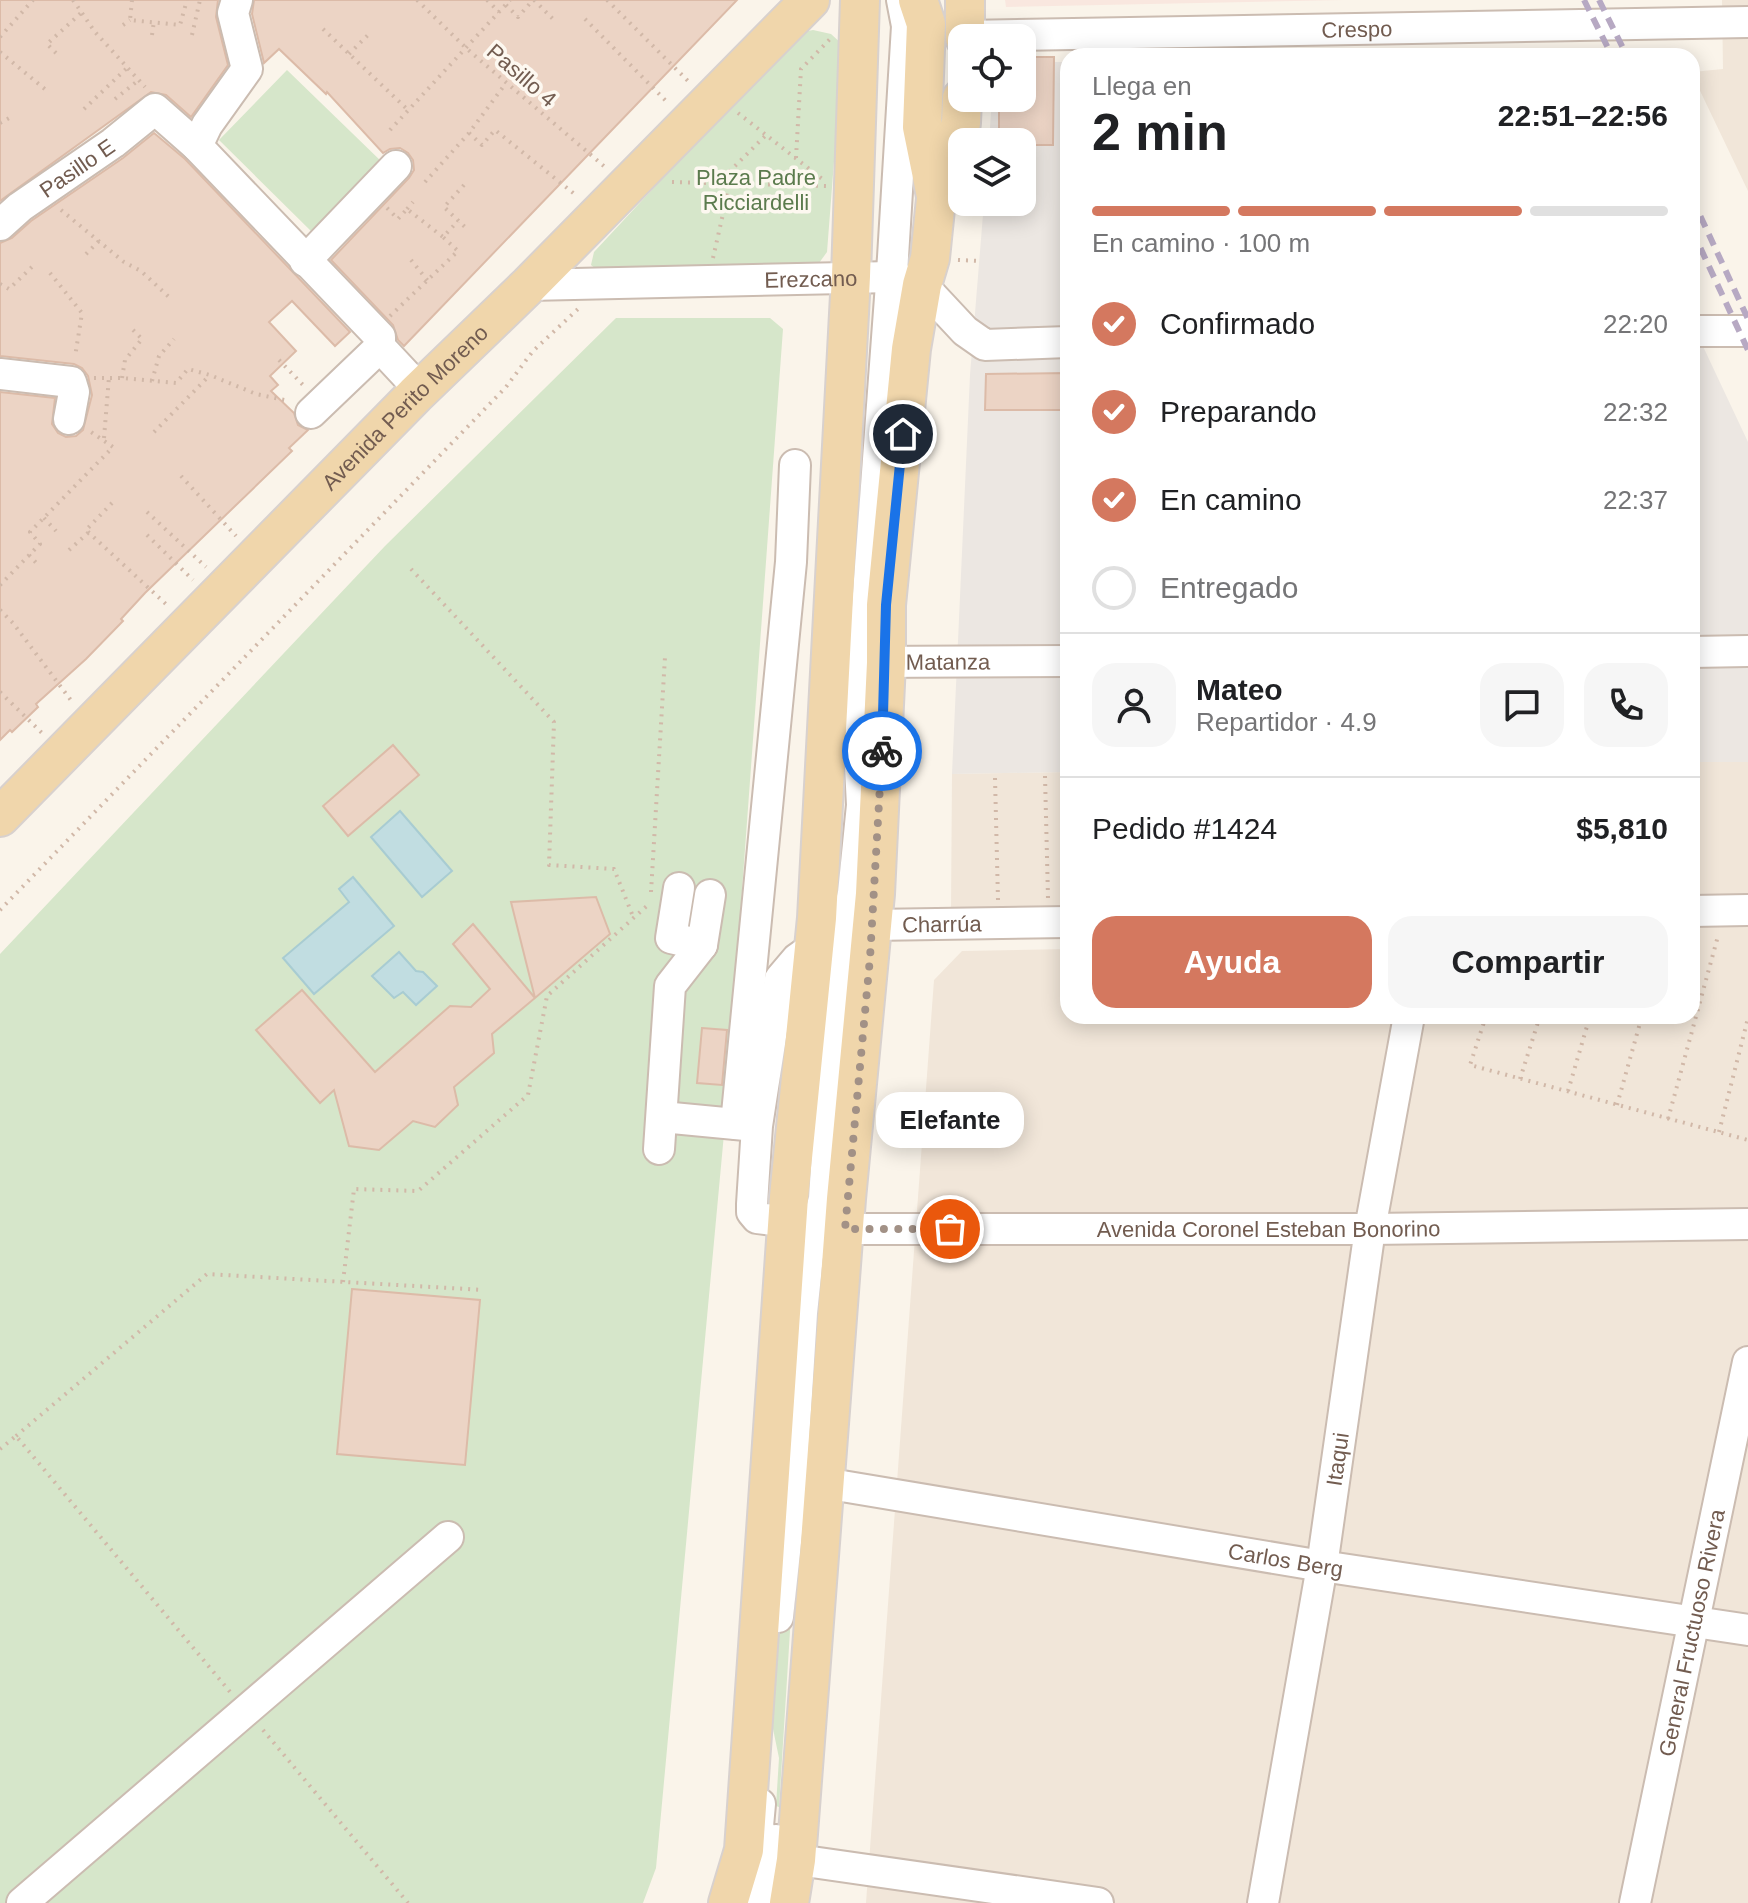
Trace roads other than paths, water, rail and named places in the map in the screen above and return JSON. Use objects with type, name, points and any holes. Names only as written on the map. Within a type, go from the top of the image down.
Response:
[{"type":"main road","name":"Avenida Perito Moreno","points":[[0,817],[415,395],[529,285],[777,0]]},
{"type":"main road","name":"Avenida Perito Moreno","points":[[694,96],[810,0]]},
{"type":"main road","points":[[789,1903],[769,1856],[857,661],[836,564],[884,279],[860,0]]},
{"type":"main road","points":[[918,0],[926,24],[922,127],[936,199]]},
{"type":"main road","points":[[884,279],[930,258],[936,199],[961,123],[961,112]]},
{"type":"main road","name":"Avenida Perito Moreno","points":[[0,792],[582,200],[621,176]]},
{"type":"main road","points":[[728,1903],[769,1856],[824,1483],[816,1225],[857,661],[888,590],[911,349],[884,279]]},
{"type":"street","points":[[237,0],[233,13],[247,69],[207,125],[197,146],[408,377]]},
{"type":"street","points":[[893,0],[884,75],[876,254],[884,279],[985,345],[1060,342]]},
{"type":"street","points":[[746,1125],[780,979],[797,959],[837,928],[853,893],[862,805],[860,764],[868,734],[873,693],[857,661],[884,279],[907,26],[902,0]]},
{"type":"street","name":"Crespo","points":[[1036,28],[1429,42],[1748,22]]},
{"type":"street","name":"Pasillo E","points":[[0,225],[155,109],[197,146]]},
{"type":"street","points":[[305,261],[396,166]]},
{"type":"street","name":"Erezcano","points":[[529,285],[884,279]]},
{"type":"street","points":[[1700,331],[1748,331]]},
{"type":"street","points":[[314,410],[377,340]]},
{"type":"street","points":[[0,374],[71,382],[74,392],[69,419]]},
{"type":"street","points":[[746,1125],[749,975],[791,562],[795,465]]},
{"type":"street","points":[[791,562],[836,564]]},
{"type":"street","points":[[1700,652],[1748,651]]},
{"type":"street","name":"Matanza","points":[[857,661],[1060,661]]},
{"type":"street","points":[[679,888],[671,938],[702,945]]},
{"type":"street","points":[[659,1149],[670,986],[702,945],[710,895]]},
{"type":"street","points":[[1700,911],[1737,910]]},
{"type":"street","name":"Charrúa","points":[[837,928],[1058,922]]},
{"type":"street","points":[[749,975],[780,979]]},
{"type":"street","name":"Itaqui","points":[[1263,1903],[1322,1566],[1370,1229],[1408,1024]]},
{"type":"street","points":[[662,1117],[746,1125]]},
{"type":"street","name":"Avenida Coronel Esteban Bonorino","points":[[746,1125],[752,1212],[757,1218],[816,1225],[1370,1229],[1748,1224]]},
{"type":"street","points":[[769,1856],[758,1826],[790,1505],[802,1313],[808,1256],[816,1225]]},
{"type":"street","name":"General Fructuoso Rivera","points":[[1635,1903],[1748,1362]]},
{"type":"street","name":"Carlos Berg","points":[[824,1483],[1322,1566],[1748,1630]]},
{"type":"street","points":[[755,1903],[785,1814],[799,1592],[795,1530],[790,1505]]},
{"type":"street","points":[[22,1903],[448,1537]]},
{"type":"street","points":[[769,1856],[1098,1903]]},
{"type":"water","points":[[400,811],[452,871],[422,897],[371,837]]},
{"type":"water","points":[[353,877],[394,926],[314,994],[283,958],[349,902],[339,889]]},
{"type":"water","points":[[399,952],[416,971],[423,972],[437,986],[416,1005],[403,992],[394,998],[372,976]]},
{"type":"railway","points":[[1584,0],[1608,48]]},
{"type":"railway","points":[[1599,0],[1623,48]]},
{"type":"railway","points":[[1700,215],[1748,319]]},
{"type":"railway","points":[[1700,247],[1748,350]]},
{"type":"place","name":"Elefante","points":[[950,1229]]},
{"type":"park label","name":"Plaza Padre Ricciardelli","points":[[756,190]]}]
